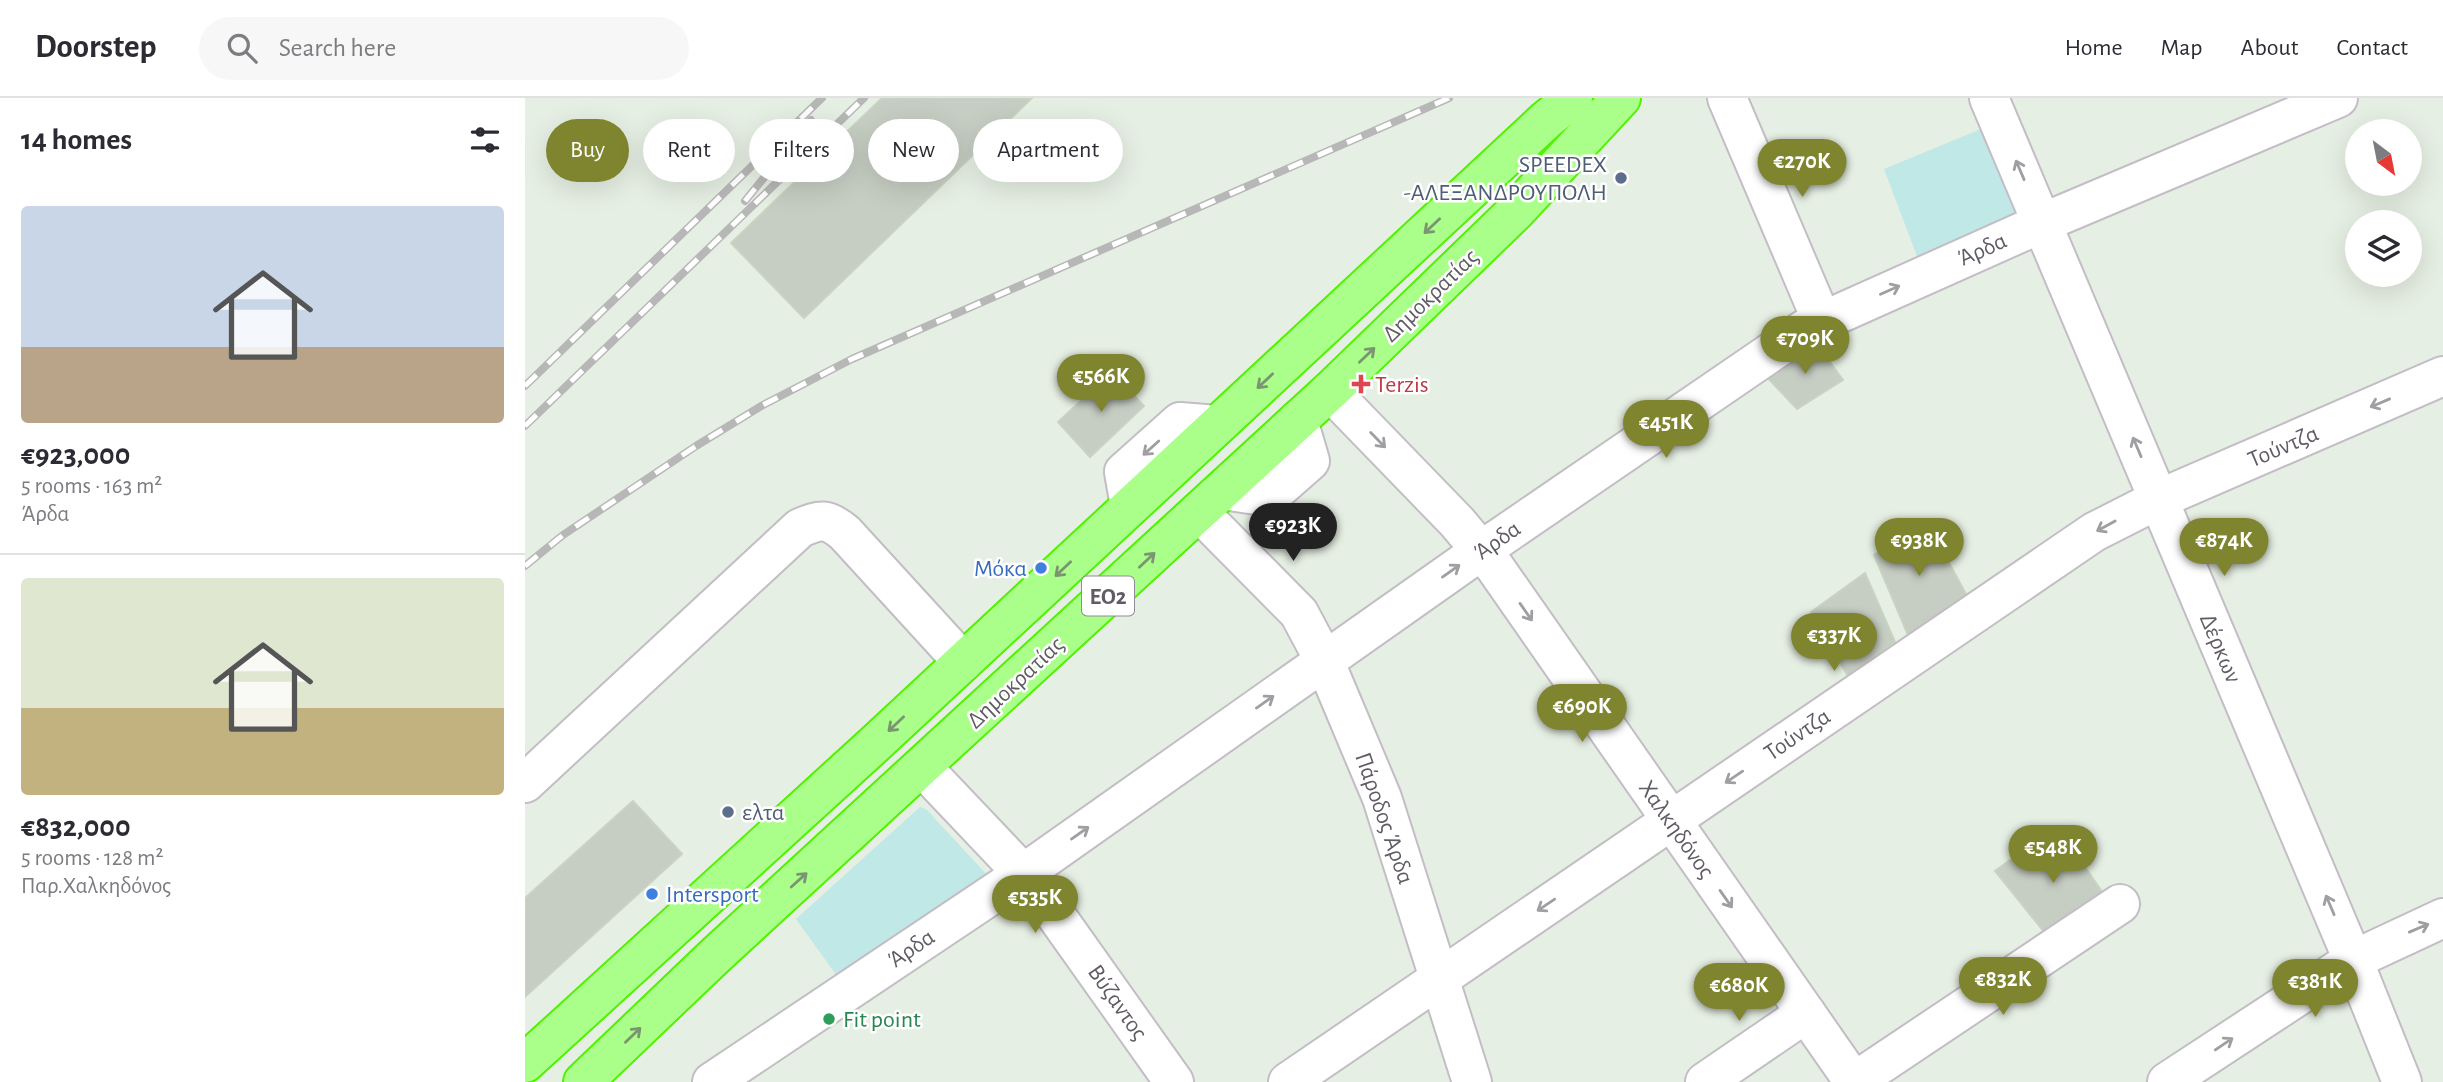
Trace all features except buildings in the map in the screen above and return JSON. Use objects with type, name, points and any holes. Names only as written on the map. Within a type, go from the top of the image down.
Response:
[{"type":"highway","name":"Δημοκρατίας","points":[[525,1063],[963,662],[1546,120],[1573,98]]},
{"type":"highway","name":"Δημοκρατίας","points":[[583,1082],[716,955],[1330,391],[1515,212],[1621,98]]},
{"type":"street","points":[[1727,98],[1822,321]]},
{"type":"street","name":"Δέρκων","points":[[1989,98],[2402,1082]]},
{"type":"street","name":"Άρδα","points":[[712,1082],[1024,873],[1324,660],[1805,329],[2042,222],[2338,98]]},
{"type":"street","name":"Τούντζα","points":[[1288,1082],[2094,532],[2159,499],[2443,376]]},
{"type":"street","name":"Χαλκηδόνος","points":[[1330,391],[1482,550],[1854,1082]]},
{"type":"street","name":"Πάροδος Άρδα","points":[[1211,501],[1299,613],[1324,660],[1382,799],[1472,1082]]},
{"type":"street","points":[[525,783],[800,528],[818,520],[833,523],[845,533],[963,662]]},
{"type":"street","name":"Βύζαντος","points":[[922,767],[1024,873],[1053,908],[1174,1082]]},
{"type":"street","points":[[1854,1082],[2120,904]]},
{"type":"street","points":[[2167,1082],[2353,960],[2443,918]]},
{"type":"street","points":[[1705,1082],[1806,1013]]},
{"type":"shaded area","points":[[1981,129],[2019,221],[1920,264],[1884,169]]},
{"type":"shaded area","points":[[920,807],[926,809],[987,875],[837,976],[796,919]]},
{"type":"railway","points":[[525,386],[822,98]]},
{"type":"railway","points":[[525,426],[864,98]]},
{"type":"railway","points":[[525,566],[563,535],[696,446],[763,405],[852,359],[1449,98]]},
{"type":"railway","points":[[745,201],[760,182]]},
{"type":"place","name":"SPEEDEX -ΑΛΕΞΑΝΔΡΟΥΠΟΛΗ","points":[[1621,178]]},
{"type":"place","name":"Terzis","points":[[1361,384]]},
{"type":"place","name":"Μόκα","points":[[1041,568]]},
{"type":"place","name":"ελτα","points":[[728,812]]},
{"type":"place","name":"Intersport","points":[[652,894]]},
{"type":"place","name":"Fit point","points":[[829,1019]]}]
